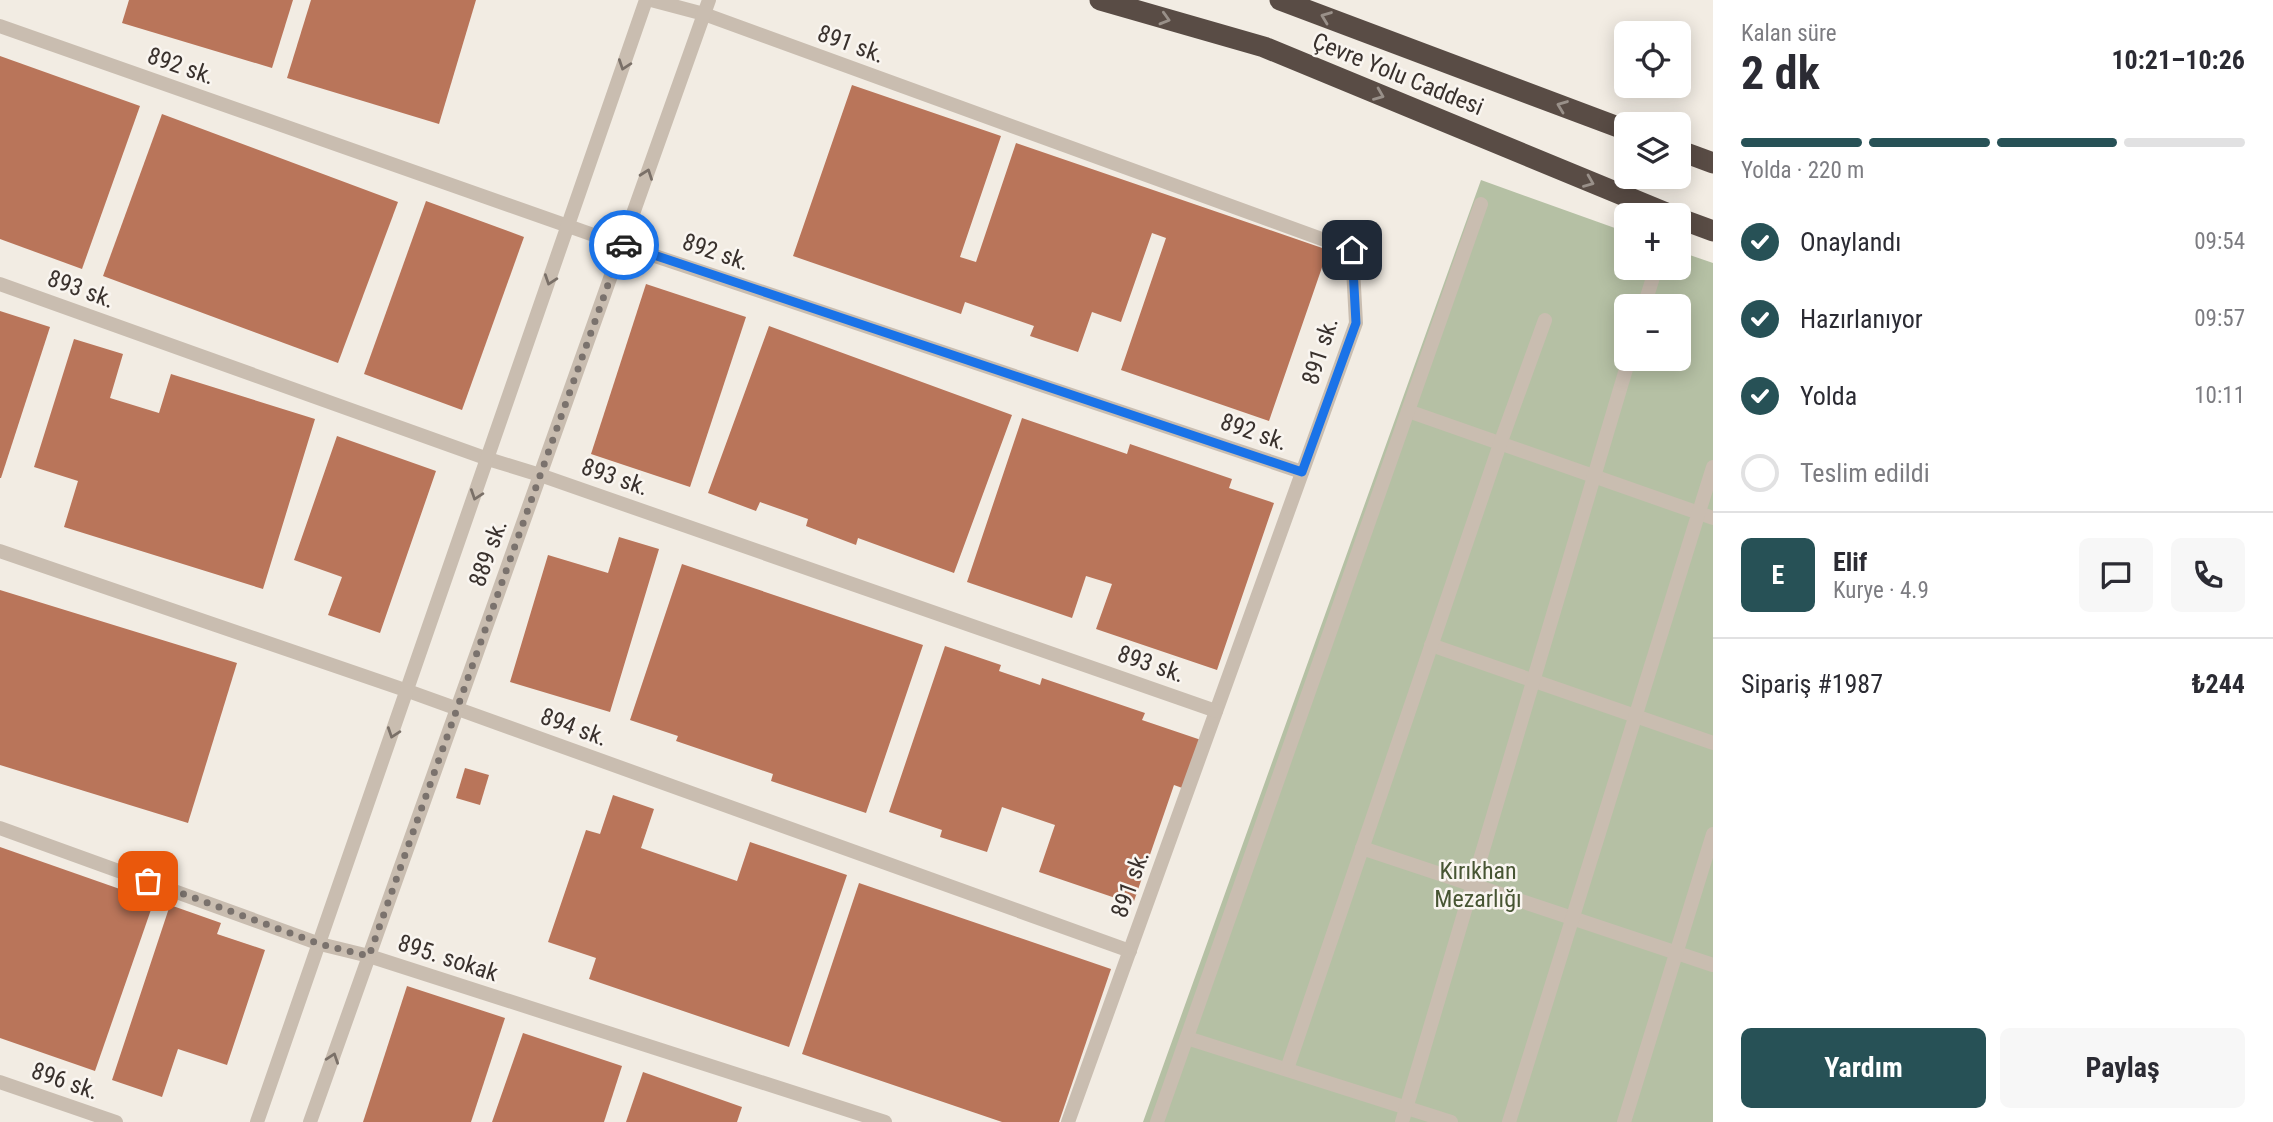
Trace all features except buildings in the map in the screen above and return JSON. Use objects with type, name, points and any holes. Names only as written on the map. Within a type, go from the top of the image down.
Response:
[{"type":"highway","name":"Çevre Yolu Caddesi","points":[[1100,0],[1264,47],[1642,203]]},
{"type":"highway","name":"Çevre Yolu Caddesi","points":[[1280,0],[1614,125]]},
{"type":"highway","points":[[1691,155],[1713,163]]},
{"type":"highway","points":[[1691,223],[1713,231]]},
{"type":"lane","name":"891 sk.","points":[[649,0],[707,7],[1352,250],[1356,323],[1068,1122]]},
{"type":"lane","name":"889 sk.","points":[[257,1122],[649,0]]},
{"type":"lane","name":"889 sk.","points":[[310,1122],[707,7]]},
{"type":"lane","name":"892 sk.","points":[[0,26],[622,245],[1302,472]]},
{"type":"lane","points":[[1157,1122],[1481,204]]},
{"type":"lane","name":"893 sk.","points":[[0,284],[488,459],[1216,711]]},
{"type":"lane","points":[[1287,1069],[1500,444],[1545,320]]},
{"type":"lane","points":[[1404,1115],[1625,371]]},
{"type":"lane","points":[[1408,411],[1713,518]]},
{"type":"lane","points":[[1509,1122],[1713,467]]},
{"type":"lane","name":"894 sk.","points":[[0,551],[408,691],[1130,951]]},
{"type":"lane","points":[[1431,645],[1713,743]]},
{"type":"lane","name":"895. sokak","points":[[0,828],[320,944],[369,956],[885,1122]]},
{"type":"lane","points":[[1624,1122],[1713,834]]},
{"type":"lane","points":[[1362,848],[1713,965]]},
{"type":"lane","points":[[1187,1038],[1287,1069],[1404,1115],[1451,1122]]},
{"type":"lane","name":"896 sk.","points":[[0,1082],[116,1122]]},
{"type":"green space","name":"Kırıkhan Mezarlığı","points":[[1481,180],[1614,228],[1614,280],[1691,280],[1691,255],[1713,263],[1713,1122],[1143,1122]]},
{"type":"way so far","points":[[148,881],[320,944],[369,956],[624,245]]},
{"type":"route","points":[[624,245],[1302,472],[1356,323],[1352,250]]}]
